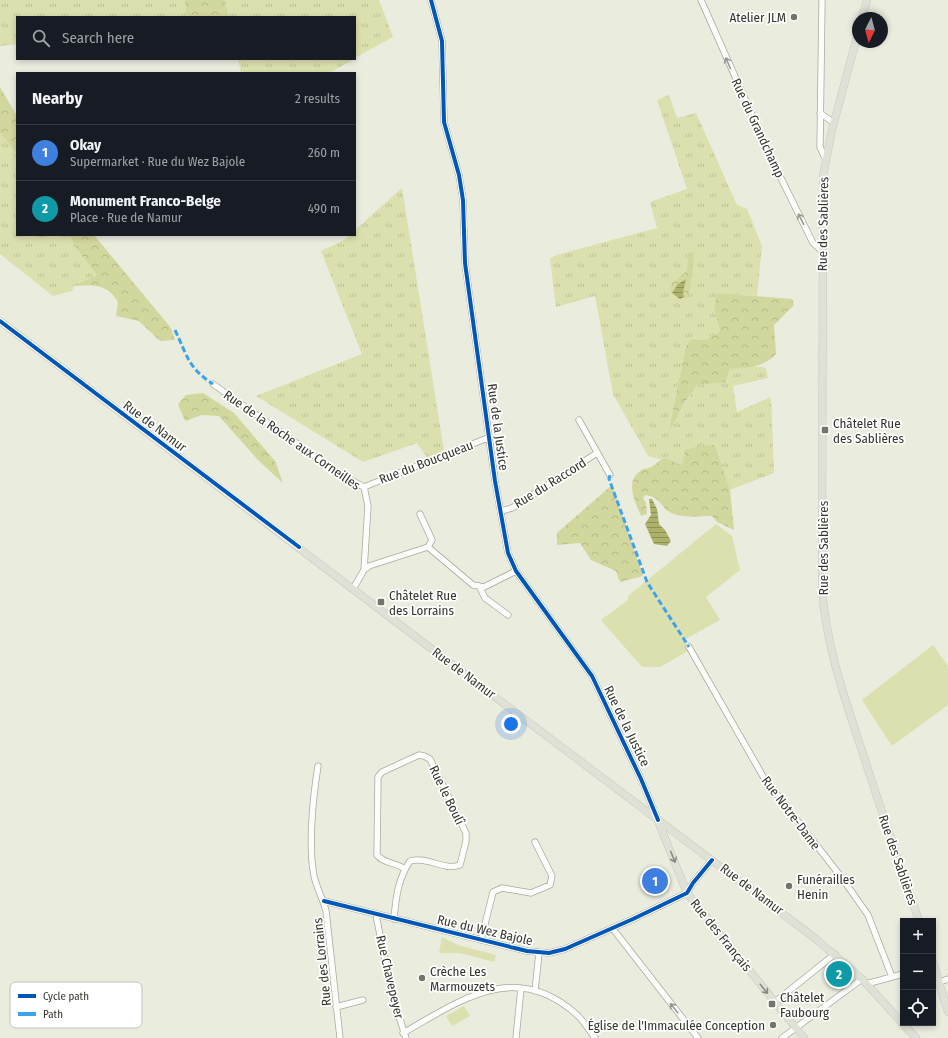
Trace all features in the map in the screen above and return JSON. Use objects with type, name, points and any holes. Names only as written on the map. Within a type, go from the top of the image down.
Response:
[{"type":"main road","points":[[864,12],[867,0]]},
{"type":"main road","name":"Rue des Sablières","points":[[854,48],[834,123],[823,176],[822,589],[824,617],[840,684],[918,918]]},
{"type":"main road","name":"Rue de Namur","points":[[0,321],[835,954],[864,982],[916,1038]]},
{"type":"main road","name":"Rue des Français","points":[[658,820],[687,893],[804,1038]]},
{"type":"main road","points":[[936,973],[948,1012]]},
{"type":"street","name":"Rue de la Justice","points":[[431,0],[442,41],[444,122],[459,174],[463,200],[465,262],[508,554],[516,571],[592,676],[642,779],[658,820]]},
{"type":"street","name":"Rue du Grandchamp","points":[[701,0],[774,164],[813,243],[822,251]]},
{"type":"street","name":"Rue des Sablières","points":[[822,0],[820,147],[826,160]]},
{"type":"street","points":[[820,113],[834,123]]},
{"type":"street","points":[[820,129],[832,133]]},
{"type":"street","name":"Rue de la Roche aux Corneilles","points":[[213,384],[340,474],[364,487],[368,506],[364,570]]},
{"type":"street","points":[[579,420],[610,475]]},
{"type":"street","name":"Rue du Boucqueau","points":[[364,487],[490,437]]},
{"type":"street","name":"Rue du Raccord","points":[[501,512],[512,508],[597,453]]},
{"type":"street","points":[[353,589],[364,570],[369,566],[428,547],[432,540],[420,514]]},
{"type":"street","points":[[428,547],[473,585],[484,587],[516,571]]},
{"type":"street","points":[[479,586],[485,598],[508,615]]},
{"type":"street","name":"Rue Notre-Dame","points":[[689,647],[764,778],[842,878],[868,915],[892,977]]},
{"type":"street","name":"Rue le Boulî","points":[[419,755],[430,759],[466,833],[466,841],[460,865],[453,867],[417,859],[410,861],[405,869],[400,865],[380,859],[377,855],[378,777],[382,772],[419,755]]},
{"type":"street","name":"Rue des Lorrains","points":[[318,766],[313,802],[313,866],[319,893],[324,901],[326,911],[340,1038]]},
{"type":"street","points":[[481,940],[493,892],[502,888],[531,893],[550,885],[552,876],[535,842]]},
{"type":"street","name":"Rue du Wez Bajole","points":[[324,901],[376,915],[540,953],[565,949],[613,929],[687,893],[693,883],[712,860]]},
{"type":"street","points":[[394,919],[396,895],[405,869]]},
{"type":"street","name":"Rue Chavepeyer","points":[[376,915],[392,995],[405,1035]]},
{"type":"street","points":[[613,929],[698,1038]]},
{"type":"street","points":[[536,991],[540,953]]},
{"type":"street","points":[[776,1002],[835,954]]},
{"type":"street","points":[[782,1038],[864,982],[900,975]]},
{"type":"street","points":[[939,982],[948,979]]},
{"type":"street","points":[[405,1035],[454,1003],[476,994],[497,988],[521,988],[536,991],[558,1001],[576,1014],[595,1038]]},
{"type":"street","points":[[516,1038],[521,988]]},
{"type":"street","points":[[336,1007],[363,1000]]},
{"type":"green space","points":[[0,0],[185,0],[186,15],[188,16],[16,16],[16,44],[0,46]]},
{"type":"green space","points":[[185,0],[225,0],[229,16],[188,16],[186,15]]},
{"type":"green space","points":[[225,0],[379,0],[393,37],[356,57],[356,16],[229,16]]},
{"type":"green space","points":[[238,60],[352,60],[331,72],[241,72]]},
{"type":"green space","points":[[0,87],[16,114],[16,153],[0,133]]},
{"type":"green space","points":[[669,95],[677,118],[696,113],[737,205],[747,209],[762,246],[757,296],[717,293],[714,308],[720,331],[706,340],[691,339],[686,346],[668,431],[697,385],[709,381],[732,368],[747,366],[766,368],[768,378],[733,386],[737,412],[771,397],[774,473],[730,490],[715,445],[682,467],[666,458],[659,459],[648,456],[613,394],[595,296],[556,307],[550,258],[657,228],[650,202],[687,189],[657,100]]},
{"type":"green space","points":[[0,133],[16,153],[16,236],[70,236],[79,252],[97,275],[74,286],[72,291],[53,296],[0,254]]},
{"type":"green space","points":[[402,188],[444,451],[428,459],[417,443],[363,462],[256,396],[362,354],[321,251],[344,240],[348,236],[356,236],[356,229]]},
{"type":"green space","points":[[70,236],[95,236],[171,328],[175,340],[160,341],[139,321],[116,316],[118,302],[105,288],[94,285],[74,286],[97,275],[79,252]]},
{"type":"green space","points":[[694,252],[690,290],[685,300],[683,294],[686,279],[678,284],[672,293],[670,292],[672,283],[687,271],[689,253]]},
{"type":"green space","points":[[717,293],[792,299],[794,305],[774,325],[776,354],[766,362],[755,366],[730,369],[725,382],[697,385],[668,433],[686,346],[691,339],[706,340],[720,331],[714,308]]},
{"type":"green space","points":[[203,393],[234,413],[275,461],[283,483],[259,461],[219,416],[202,415],[185,421],[178,404],[186,395]]},
{"type":"green space","points":[[715,445],[730,490],[734,530],[717,522],[712,516],[672,514],[654,497],[645,495],[643,498],[646,503],[647,514],[641,516],[634,500],[632,488],[635,477],[640,471],[655,465],[664,458],[682,466],[685,450],[699,446]]},
{"type":"green space","points":[[612,485],[643,576],[620,582],[616,571],[591,560],[580,543],[557,545],[557,533]]},
{"type":"green space","points":[[716,524],[732,536],[740,570],[706,597],[720,620],[684,640],[688,651],[660,667],[642,667],[601,620],[628,600],[628,596]]},
{"type":"green space","points":[[933,645],[948,666],[948,705],[892,746],[862,700]]},
{"type":"green space","points":[[442,937],[458,945],[496,955],[494,962],[460,953],[439,953]]},
{"type":"green space","points":[[464,1006],[470,1016],[452,1026],[446,1016]]},
{"type":"shaded area","points":[[686,279],[683,293],[684,297],[680,299],[672,293],[678,284]]},
{"type":"shaded area","points":[[649,499],[652,499],[657,509],[659,524],[665,530],[671,541],[667,546],[654,544],[645,524],[651,515]]},
{"type":"marked path","points":[[175,330],[193,366],[213,384]]},
{"type":"marked path","points":[[610,475],[609,479],[647,582],[689,647]]},
{"type":"cycle path","points":[[431,0],[442,41],[444,122],[459,175],[463,200],[465,263],[495,481],[508,553],[516,571],[592,676],[641,779],[658,820]]},
{"type":"cycle path","points":[[0,321],[299,547]]},
{"type":"cycle path","points":[[324,901],[527,951],[549,953],[565,949],[687,893],[693,883],[712,860]]},
{"type":"place","name":"Atelier JLM","points":[[794,17]]},
{"type":"place","name":"Châtelet Rue des Sablières","points":[[825,430]]},
{"type":"place","name":"Châtelet Rue des Lorrains","points":[[381,602]]},
{"type":"place","name":"Okay","points":[[655,881]]},
{"type":"place","name":"Funérailles Henin","points":[[789,886]]},
{"type":"place","name":"Monument Franco-Belge","points":[[839,974]]},
{"type":"place","name":"Crèche Les Marmouzets","points":[[422,978]]},
{"type":"place","name":"Châtelet Faubourg","points":[[772,1004]]},
{"type":"place","name":"Église de l'Immaculée Conception","points":[[773,1025]]}]
